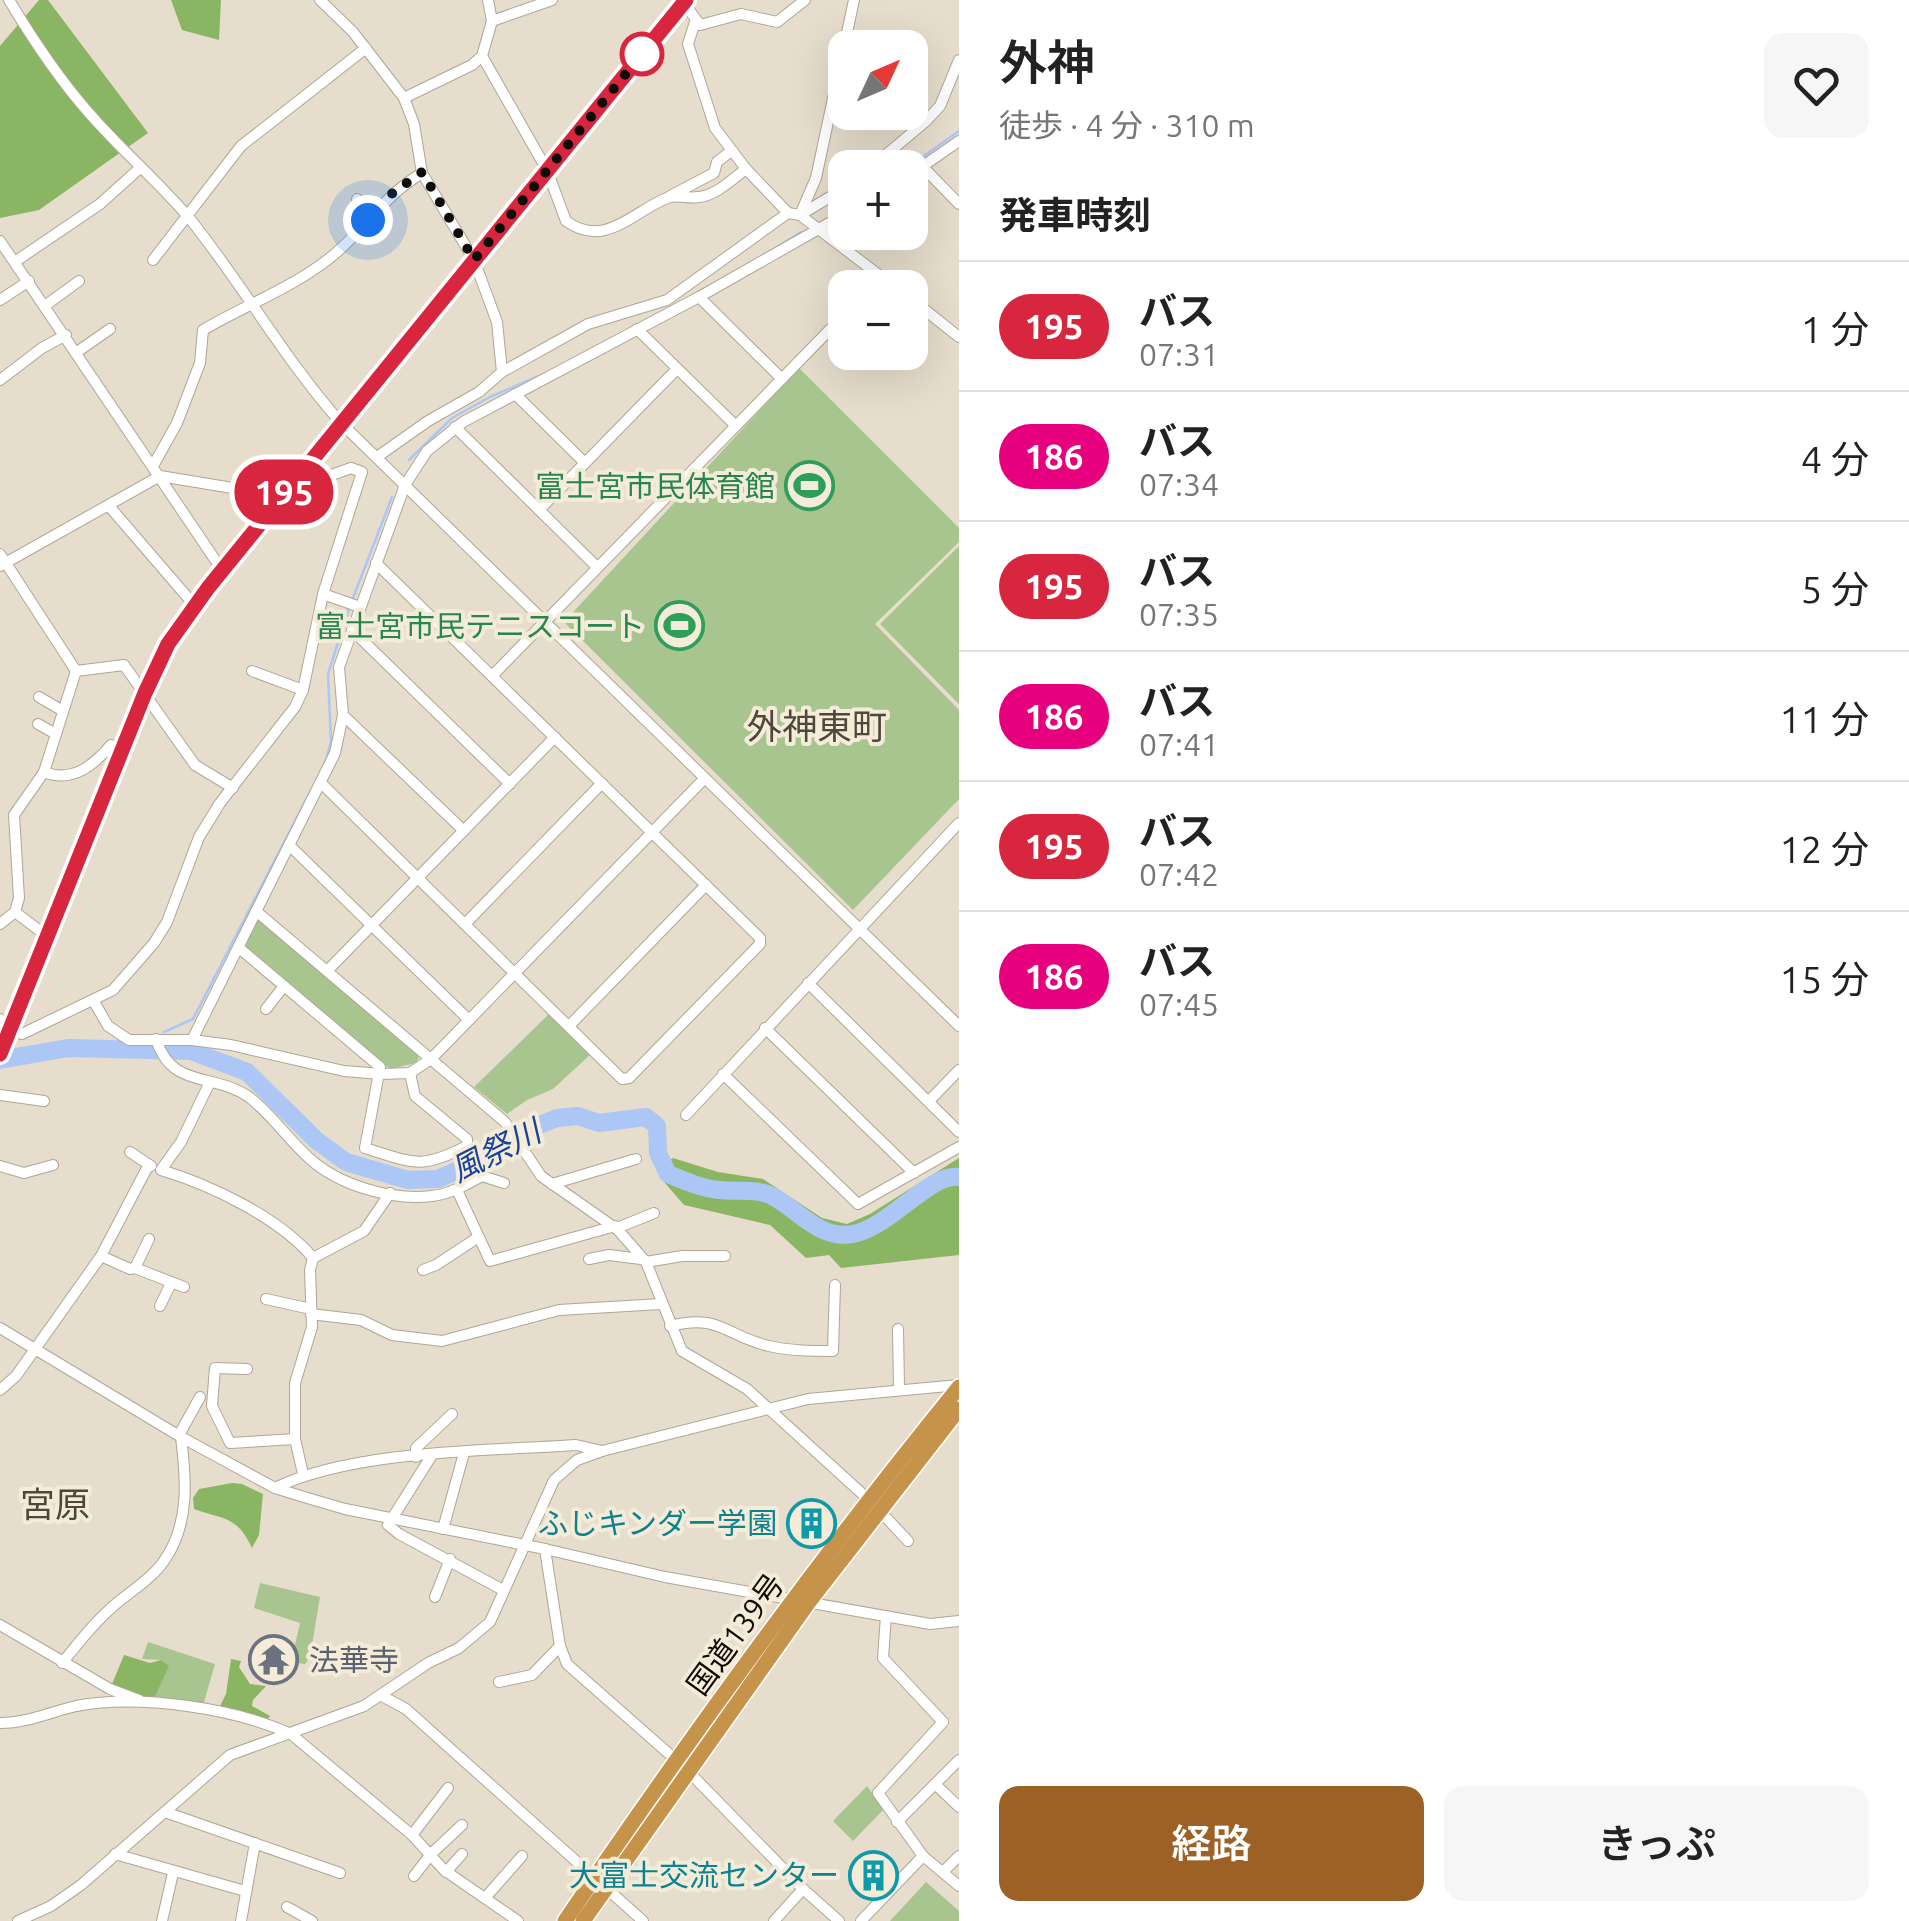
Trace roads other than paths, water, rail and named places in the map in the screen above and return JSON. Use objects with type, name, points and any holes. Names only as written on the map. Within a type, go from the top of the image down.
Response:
[{"type":"highway","name":"国道139号","points":[[565,1921],[599,1884],[959,1386]]},
{"type":"highway","name":"国道139号","points":[[873,1504],[959,1409]]},
{"type":"highway","name":"国道139号","points":[[582,1921],[599,1884]]},
{"type":"main road","points":[[2,1050],[168,644],[281,496],[684,1]]},
{"type":"street","points":[[9,0],[54,70],[188,216],[314,392],[342,423],[959,1026]]},
{"type":"street","points":[[320,0],[366,48],[404,98],[414,124],[422,172],[474,260],[497,322],[502,372]]},
{"type":"street","points":[[330,9],[340,0]]},
{"type":"street","points":[[404,98],[472,65],[482,56],[492,21],[488,0]]},
{"type":"street","points":[[492,21],[552,0]]},
{"type":"street","points":[[695,22],[710,25],[742,14],[777,22],[805,0]]},
{"type":"street","points":[[794,214],[816,178],[854,0]]},
{"type":"street","points":[[684,1],[695,22],[688,44],[715,128],[731,151],[794,214],[874,270]]},
{"type":"street","points":[[152,260],[240,146],[366,48]]},
{"type":"street","points":[[482,56],[547,170],[566,221],[580,229],[612,230],[714,173],[717,162],[731,151]]},
{"type":"street","points":[[892,150],[940,106],[959,60]]},
{"type":"street","points":[[928,163],[959,141]]},
{"type":"street","points":[[16,261],[100,204],[140,168]]},
{"type":"street","points":[[670,196],[701,198],[746,169]]},
{"type":"street","points":[[76,671],[2,560],[108,506],[156,471],[200,363],[203,330],[254,304],[336,253],[386,198],[422,172]]},
{"type":"street","points":[[928,172],[959,204]]},
{"type":"street","points":[[377,457],[479,392],[502,372],[588,324],[667,300],[794,214],[828,197]]},
{"type":"street","points":[[357,199],[368,220]]},
{"type":"street","points":[[192,1040],[341,736],[339,667],[405,484],[427,451],[455,427],[828,224]]},
{"type":"street","points":[[0,241],[222,570]]},
{"type":"street","points":[[0,300],[29,281]]},
{"type":"street","points":[[46,305],[79,281]]},
{"type":"street","points":[[699,297],[782,379]]},
{"type":"street","points":[[928,312],[959,337]]},
{"type":"street","points":[[77,352],[110,329]]},
{"type":"street","points":[[638,329],[736,426]]},
{"type":"street","points":[[492,676],[828,332]]},
{"type":"street","points":[[0,380],[66,335]]},
{"type":"street","points":[[539,510],[677,369]]},
{"type":"street","points":[[479,392],[489,408]]},
{"type":"street","points":[[515,394],[585,463]]},
{"type":"street","points":[[455,427],[598,567]]},
{"type":"street","points":[[0,1019],[10,1030],[22,1034],[114,990],[167,922],[199,838],[304,690],[323,594],[362,472],[351,468],[304,484],[291,484]]},
{"type":"street","points":[[156,471],[281,496]]},
{"type":"street","points":[[108,506],[194,606]]},
{"type":"street","points":[[341,544],[356,549]]},
{"type":"street","points":[[320,783],[622,1079],[630,1078],[760,944],[760,938],[376,563]]},
{"type":"street","points":[[323,594],[360,606]]},
{"type":"street","points":[[352,630],[510,784]]},
{"type":"street","points":[[76,671],[124,665],[195,766],[232,788]]},
{"type":"street","points":[[0,924],[15,912],[19,898],[14,815],[44,772],[76,671]]},
{"type":"street","points":[[252,671],[304,690]]},
{"type":"street","points":[[39,697],[63,710]]},
{"type":"street","points":[[343,715],[464,831]]},
{"type":"street","points":[[38,724],[56,734]]},
{"type":"street","points":[[328,970],[555,738]]},
{"type":"street","points":[[44,772],[62,777],[92,767],[111,745],[123,749]]},
{"type":"street","points":[[93,1000],[108,1026],[130,1040],[192,1040],[344,1071],[410,1073],[431,1059],[705,778]]},
{"type":"street","points":[[465,924],[602,784]]},
{"type":"street","points":[[0,814],[14,815]]},
{"type":"street","points":[[686,1114],[959,823]]},
{"type":"street","points":[[289,846],[468,1020]]},
{"type":"street","points":[[569,1026],[706,886]]},
{"type":"street","points":[[256,911],[510,1130],[541,1176],[616,1228],[644,1261],[682,1351],[725,1373],[770,1408],[908,1541]]},
{"type":"street","points":[[15,912],[48,937]]},
{"type":"street","points":[[238,947],[380,1067],[366,1148],[409,1162],[436,1162],[467,1146],[467,1140],[414,1096],[410,1073]]},
{"type":"street","points":[[808,983],[959,1132]]},
{"type":"street","points":[[266,1009],[284,986]]},
{"type":"street","points":[[765,1028],[914,1172]]},
{"type":"street","points":[[156,1040],[172,1069],[251,1099],[324,1171],[390,1193],[434,1196],[482,1176],[504,1184]]},
{"type":"street","points":[[928,1101],[959,1070]]},
{"type":"street","points":[[723,1074],[858,1204],[959,1146]]},
{"type":"street","points":[[161,1170],[181,1142],[210,1082]]},
{"type":"street","points":[[0,1095],[44,1100]]},
{"type":"street","points":[[130,1152],[148,1166],[184,1177],[255,1212],[288,1233],[313,1258],[312,1327],[294,1383],[296,1439],[304,1474]]},
{"type":"street","points":[[552,1184],[636,1159]]},
{"type":"street","points":[[0,1166],[24,1173],[53,1165]]},
{"type":"street","points":[[0,1390],[16,1376],[101,1256],[148,1166]]},
{"type":"street","points":[[456,1190],[490,1261],[616,1228],[654,1212]]},
{"type":"street","points":[[313,1258],[364,1231],[390,1193]]},
{"type":"street","points":[[423,1270],[477,1238]]},
{"type":"street","points":[[135,1268],[149,1239]]},
{"type":"street","points":[[590,1259],[609,1255],[644,1261],[724,1256]]},
{"type":"street","points":[[101,1256],[184,1287]]},
{"type":"street","points":[[160,1306],[171,1283]]},
{"type":"street","points":[[670,1326],[696,1319],[718,1324],[771,1347],[833,1351],[835,1284]]},
{"type":"street","points":[[266,1298],[312,1312],[360,1320],[392,1335],[442,1341],[559,1310],[661,1304]]},
{"type":"street","points":[[0,1328],[275,1488],[345,1510],[545,1549],[666,1578],[930,1624],[959,1622]]},
{"type":"street","points":[[898,1329],[899,1388]]},
{"type":"street","points":[[247,1369],[215,1368],[212,1406],[230,1444],[296,1439]]},
{"type":"street","points":[[18,1921],[51,1906],[80,1886],[230,1755],[382,1696],[399,1681],[460,1648],[490,1622],[554,1480],[577,1460],[808,1399],[899,1388],[959,1386]]},
{"type":"street","points":[[62,1663],[110,1609],[165,1561],[184,1509],[187,1482],[180,1436],[200,1396]]},
{"type":"street","points":[[416,1457],[416,1448],[452,1414]]},
{"type":"street","points":[[275,1488],[304,1474],[416,1457],[576,1445],[602,1452]]},
{"type":"street","points":[[443,1529],[464,1453]]},
{"type":"street","points":[[432,1456],[388,1525],[503,1590]]},
{"type":"street","points":[[545,1549],[560,1646],[567,1664],[682,1766],[803,1889],[840,1921]]},
{"type":"street","points":[[435,1597],[450,1559]]},
{"type":"street","points":[[886,1616],[883,1658],[943,1722],[878,1793],[922,1856],[959,1886]]},
{"type":"street","points":[[0,1624],[62,1663],[144,1702],[265,1722],[292,1734],[412,1835],[446,1872],[518,1921]]},
{"type":"street","points":[[499,1682],[532,1675],[560,1646]]},
{"type":"street","points":[[382,1696],[406,1708],[643,1921]]},
{"type":"street","points":[[0,1723],[16,1723],[78,1706],[144,1702]]},
{"type":"street","points":[[897,1822],[959,1760]]},
{"type":"street","points":[[935,1784],[959,1807]]},
{"type":"street","points":[[412,1835],[448,1788]]},
{"type":"street","points":[[165,1812],[340,1873]]},
{"type":"street","points":[[414,1876],[462,1825]]},
{"type":"street","points":[[241,1921],[255,1843]]},
{"type":"street","points":[[115,1854],[245,1891]]},
{"type":"street","points":[[446,1872],[462,1854]]},
{"type":"street","points":[[485,1898],[522,1856]]},
{"type":"street","points":[[862,1921],[922,1856]]},
{"type":"street","points":[[943,1872],[959,1856]]},
{"type":"street","points":[[162,1921],[174,1873]]},
{"type":"street","points":[[774,1921],[803,1889]]},
{"type":"street","points":[[287,1907],[312,1921]]},
{"type":"waterway","points":[[928,153],[959,131]]},
{"type":"waterway","points":[[777,247],[801,232]]},
{"type":"waterway","points":[[409,460],[452,418],[546,373]]},
{"type":"waterway","points":[[353,598],[392,497]]},
{"type":"waterway","points":[[325,763],[331,742],[328,674],[350,605]]},
{"type":"waterway","points":[[164,1032],[193,1019],[310,792]]},
{"type":"waterway","name":"風祭川","points":[[140,1051],[149,1045]]},
{"type":"waterway","name":"風祭川","points":[[0,1060],[68,1048],[191,1051],[247,1072],[316,1140],[346,1162],[408,1180],[438,1179],[500,1151],[532,1128],[557,1118],[578,1116],[599,1123],[646,1117],[657,1126],[658,1153],[668,1174],[712,1189],[766,1194],[820,1228],[841,1235],[867,1229],[936,1183],[959,1177]]},
{"type":"place","name":"富士宮市民体育館","points":[[810,486]]},
{"type":"place","name":"富士宮市民テニスコート","points":[[680,626]]},
{"type":"place","name":"ふじキンダー学園","points":[[812,1523]]},
{"type":"place","name":"法華寺","points":[[274,1660]]},
{"type":"place","name":"大富士交流センター","points":[[874,1875]]},
{"type":"district","name":"外神東町","points":[[817,726]]},
{"type":"district","name":"宮原","points":[[55,1504]]}]
